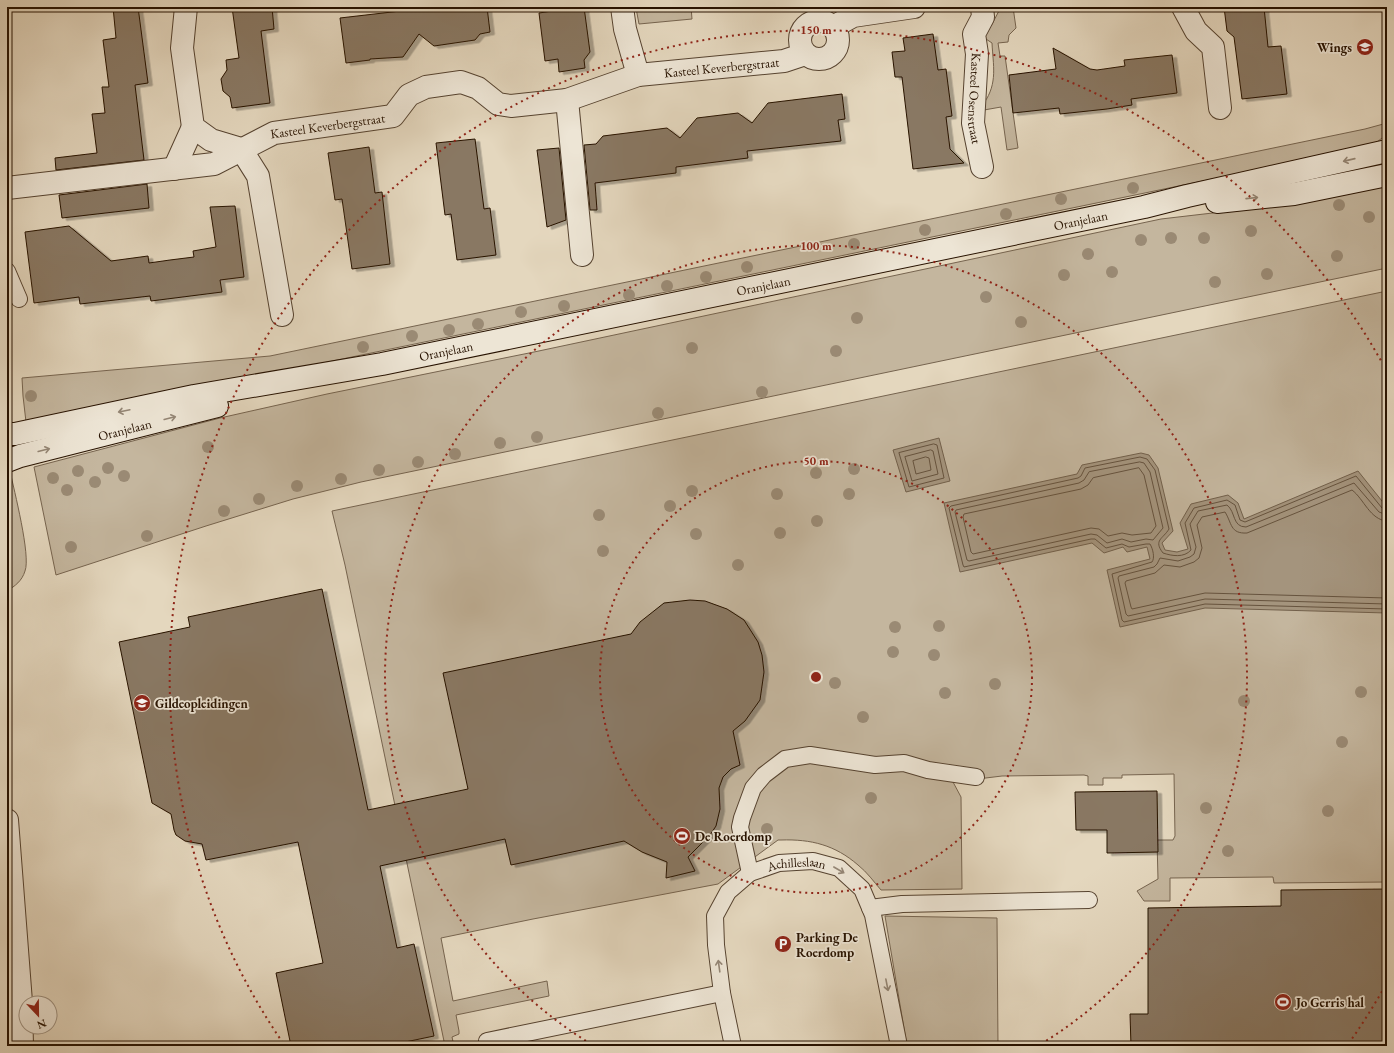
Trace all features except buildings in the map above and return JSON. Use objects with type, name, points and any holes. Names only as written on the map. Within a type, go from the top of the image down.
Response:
[{"type":"street","points":[[174,169],[193,127],[182,48],[186,7]]},
{"type":"street","points":[[622,7],[625,29],[638,75]]},
{"type":"street","name":"Kasteel Keverbergstraat","points":[[7,188],[214,164],[274,133],[393,116],[409,95],[426,87],[461,82],[478,88],[498,104],[511,106],[567,100],[638,75],[784,60],[805,54],[810,58],[825,58],[832,55],[836,49],[838,41],[837,33],[833,27],[853,16],[914,7]]},
{"type":"street","name":"Kasteel Osenstraat","points":[[982,7],[983,17],[974,34],[977,54],[973,123],[982,167]]},
{"type":"street","points":[[1183,7],[1196,31],[1213,47],[1220,108]]},
{"type":"street","points":[[567,100],[582,255]]},
{"type":"street","points":[[193,127],[211,140],[241,149],[258,176],[282,315]]},
{"type":"street","name":"Oranjelaan","points":[[7,434],[15,434],[194,396],[382,364],[1144,207],[1387,151]]},
{"type":"street","name":"Oranjelaan","points":[[1144,207],[1294,194],[1387,175]]},
{"type":"street","name":"Oranjelaan","points":[[7,461],[20,456],[382,364]]},
{"type":"street","points":[[7,820],[21,1002],[22,1046]]},
{"type":"street","points":[[7,878],[14,905]]},
{"type":"lane","points":[[7,271],[19,299]]},
{"type":"lane","points":[[750,873],[740,828],[742,818],[753,788],[764,775],[785,759],[810,755],[875,765],[904,763],[928,770],[976,777]]},
{"type":"lane","name":"Achilleslaan","points":[[733,1046],[722,993],[716,945],[715,916],[728,892],[750,873],[778,862],[813,861],[840,868],[862,889],[873,915],[899,1046]]},
{"type":"lane","points":[[870,908],[902,904],[1089,900]]},
{"type":"lane","points":[[487,1041],[722,993]]},
{"type":"shaded area","points":[[691,7],[692,19],[639,24],[636,8]]},
{"type":"shaded area","points":[[1001,7],[1013,7],[1016,28],[1009,35],[1008,42],[998,43],[1000,56],[1005,56],[1018,148],[1007,150],[1001,107],[984,110],[984,103],[993,81],[994,66],[992,43],[983,37],[982,32],[991,26]]},
{"type":"shaded area","points":[[1387,123],[1387,134],[1372,146],[260,376],[26,422],[22,378],[270,356],[1365,129]]},
{"type":"shaded area","points":[[1387,184],[1387,268],[361,482],[293,499],[56,575],[34,467],[220,418],[327,394],[534,352],[1161,219],[1290,204]]},
{"type":"shaded area","points":[[1387,291],[1387,882],[1274,883],[1273,877],[1170,878],[1170,901],[1144,901],[1137,891],[1158,879],[1157,840],[1173,840],[1175,836],[1174,774],[1122,775],[1122,778],[1103,778],[1103,785],[1088,785],[1088,776],[1084,775],[1002,776],[953,782],[961,797],[962,889],[881,890],[861,868],[849,858],[831,848],[812,842],[778,840],[718,884],[441,938],[453,1001],[547,981],[549,996],[456,1015],[459,1034],[452,1037],[454,1046],[445,1046],[345,565],[332,511]]},
{"type":"shaded area","points":[[10,471],[24,538],[26,563],[22,578],[7,591],[7,472]]},
{"type":"shaded area","points":[[885,916],[997,918],[998,1046],[907,1046]]},
{"type":"water","points":[[939,438],[950,481],[906,492],[893,450]]},
{"type":"water","points":[[1141,453],[1149,455],[1158,468],[1173,531],[1162,543],[1165,550],[1177,552],[1188,549],[1180,523],[1191,504],[1228,495],[1238,503],[1244,519],[1358,471],[1386,506],[1387,613],[1205,608],[1120,627],[1107,570],[1150,559],[1147,547],[1127,552],[1123,547],[1104,553],[1092,543],[960,572],[944,503],[1077,474],[1082,465]]},
{"type":"place","name":"Wings","points":[[1365,47]]},
{"type":"place","name":"Gildeopleidingen","points":[[142,703]]},
{"type":"place","name":"De Roerdomp","points":[[682,836]]},
{"type":"place","name":"Parking De Roerdomp","points":[[783,944]]},
{"type":"place","name":"Jo Gerris hal","points":[[1283,1002]]}]
